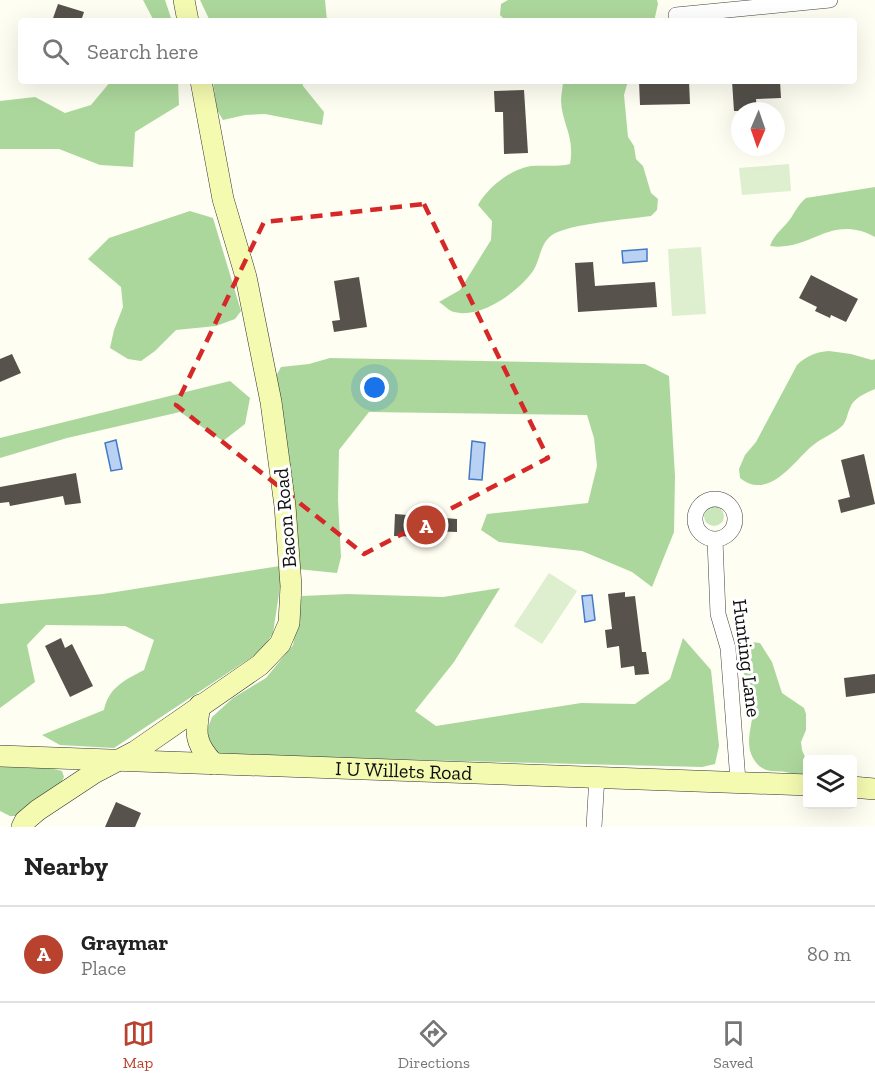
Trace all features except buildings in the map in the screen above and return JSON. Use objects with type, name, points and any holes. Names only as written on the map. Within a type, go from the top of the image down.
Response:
[{"type":"street","points":[[184,0],[187,18]]},
{"type":"street","points":[[676,15],[778,3],[830,0]]},
{"type":"street","name":"Bacon Road","points":[[22,827],[25,821],[38,810],[136,751],[260,665],[280,644],[289,623],[291,586],[282,471],[271,402],[249,288],[223,199],[202,84]]},
{"type":"street","name":"Hunting Lane","points":[[715,540],[718,614],[728,648],[738,781]]},
{"type":"street","points":[[200,705],[196,728],[197,737],[202,751],[214,764]]},
{"type":"street","name":"I U Willets Road","points":[[0,756],[803,785]]},
{"type":"street","points":[[594,827],[597,776]]},
{"type":"street","points":[[857,788],[875,789]]},
{"type":"highlighted area","points":[[424,204],[548,458],[364,554],[176,405],[264,222]]},
{"type":"green space","points":[[143,0],[165,0],[171,18],[152,18]]},
{"type":"green space","points":[[200,0],[325,0],[327,18],[209,18]]},
{"type":"green space","points":[[508,0],[657,0],[658,4],[655,18],[503,18],[500,15],[501,4]]},
{"type":"green space","points":[[108,84],[178,84],[179,105],[135,132],[133,167],[100,165],[59,149],[0,149],[0,101],[35,97],[65,113],[91,105]]},
{"type":"green space","points":[[213,84],[303,84],[324,112],[322,125],[265,114],[245,115],[223,120],[217,110]]},
{"type":"green space","points":[[563,84],[627,84],[624,95],[628,137],[634,146],[636,159],[643,166],[651,193],[658,199],[657,210],[651,216],[614,220],[560,231],[548,238],[533,271],[509,295],[476,312],[452,311],[439,302],[460,290],[491,240],[492,221],[478,205],[482,198],[501,180],[523,168],[570,164],[570,138],[561,101]]},
{"type":"green space","points":[[789,164],[791,191],[742,195],[739,168]]},
{"type":"green space","points":[[875,187],[875,237],[845,229],[797,244],[770,246],[806,198]]},
{"type":"green space","points":[[190,211],[213,218],[241,311],[235,319],[216,326],[176,330],[141,361],[128,359],[110,348],[123,307],[121,287],[88,259],[109,238]]},
{"type":"green space","points":[[701,247],[706,314],[672,316],[668,249]]},
{"type":"green space","points":[[829,351],[875,359],[875,389],[857,399],[852,404],[843,425],[812,446],[780,477],[761,485],[751,484],[740,478],[739,469],[745,455],[756,442],[797,365],[812,355]]},
{"type":"green space","points":[[330,358],[645,364],[669,376],[675,476],[674,532],[652,587],[632,572],[582,551],[499,542],[481,530],[487,514],[588,503],[597,466],[594,438],[587,415],[369,412],[339,450],[338,500],[341,557],[337,573],[297,569],[275,378],[281,367],[309,364]]},
{"type":"green space","points":[[230,381],[250,398],[245,424],[223,441],[180,412],[67,438],[0,458],[0,438]]},
{"type":"green space","points":[[714,506],[721,509],[724,516],[721,523],[714,526],[707,523],[704,516],[707,509]]},
{"type":"green space","points":[[280,566],[280,587],[273,633],[261,651],[114,748],[60,745],[42,735],[104,710],[114,690],[124,681],[144,670],[154,640],[125,626],[46,625],[27,645],[35,682],[0,708],[0,604],[103,594]]},
{"type":"green space","points":[[549,573],[577,591],[542,644],[514,626]]},
{"type":"green space","points":[[500,588],[454,662],[415,711],[436,726],[581,703],[635,704],[670,679],[683,638],[711,670],[719,746],[715,764],[702,767],[222,755],[208,746],[206,733],[212,717],[233,698],[266,678],[293,645],[302,596],[347,594],[443,597]]},
{"type":"green space","points":[[751,642],[760,643],[772,662],[782,693],[804,708],[806,730],[801,742],[804,755],[803,778],[786,772],[763,769],[750,752],[753,702],[744,675],[743,663]]},
{"type":"green space","points":[[0,767],[50,768],[62,771],[64,777],[61,783],[17,816],[10,816],[0,811]]},
{"type":"water","points":[[647,249],[647,261],[623,263],[622,251]]},
{"type":"water","points":[[116,440],[122,469],[111,471],[105,443]]},
{"type":"water","points":[[472,441],[485,443],[482,480],[469,479]]},
{"type":"water","points":[[592,595],[595,620],[585,622],[582,596]]},
{"type":"place","name":"Graymar","points":[[426,525]]}]
